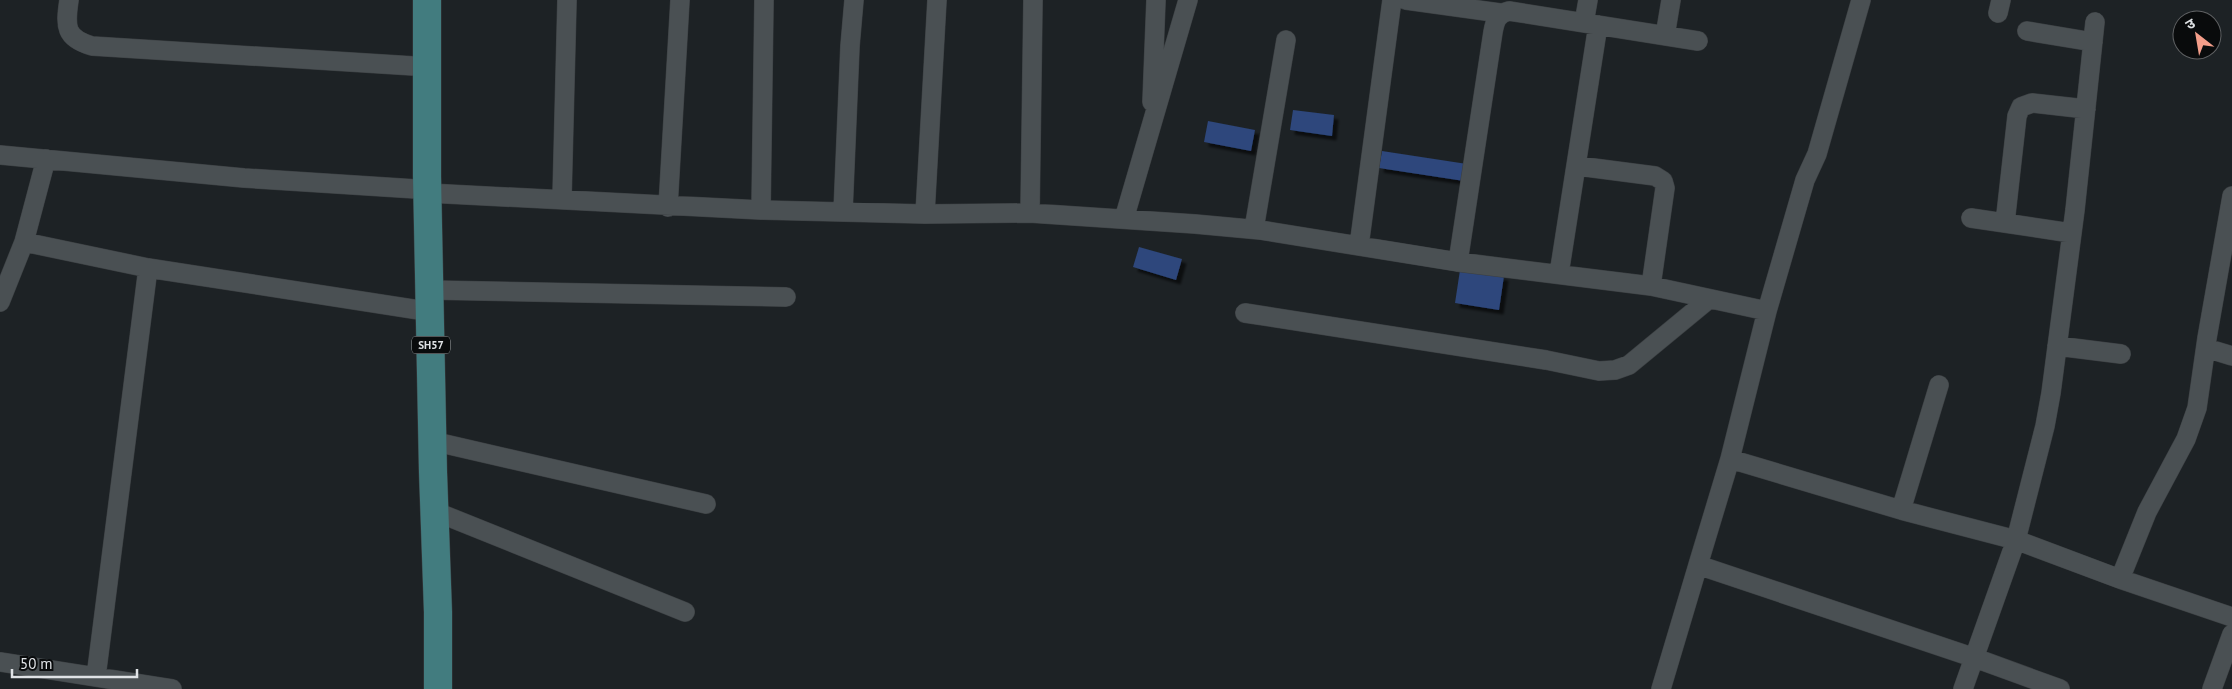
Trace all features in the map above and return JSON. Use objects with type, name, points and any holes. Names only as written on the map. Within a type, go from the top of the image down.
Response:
[{"type":"main road","name":"SH57","points":[[414,0],[414,66],[422,191]]},
{"type":"main road","name":"SH57","points":[[422,689],[424,300],[422,191],[427,0]]},
{"type":"main road","name":"SH57","points":[[424,300],[432,441],[438,612],[438,689]]},
{"type":"street","points":[[69,0],[68,29],[76,41],[92,46],[414,66]]},
{"type":"street","points":[[562,198],[567,0]]},
{"type":"street","points":[[668,206],[680,0]]},
{"type":"street","points":[[760,210],[764,0]]},
{"type":"street","points":[[843,212],[850,46],[854,0]]},
{"type":"street","points":[[925,214],[937,0]]},
{"type":"street","points":[[1030,213],[1033,0]]},
{"type":"street","points":[[1151,134],[1156,0]]},
{"type":"street","points":[[1124,219],[1151,134],[1188,0]]},
{"type":"street","points":[[1359,246],[1392,0]]},
{"type":"street","points":[[1406,0],[1500,9],[1698,41]]},
{"type":"street","points":[[1559,274],[1578,166],[1591,24],[1588,0]]},
{"type":"street","points":[[1665,36],[1671,0]]},
{"type":"street","points":[[1668,687],[1698,565],[1730,459],[1766,311],[1805,180],[1817,154],[1861,0]]},
{"type":"street","points":[[1458,262],[1493,32],[1495,20],[1500,9]]},
{"type":"street","points":[[1963,689],[2016,540],[2043,434],[2057,346],[2095,22]]},
{"type":"street","points":[[2027,31],[2093,42]]},
{"type":"street","points":[[1254,229],[1286,40]]},
{"type":"street","points":[[2005,223],[2016,116],[2021,107],[2032,103],[2086,108]]},
{"type":"street","points":[[0,155],[244,178],[668,206],[925,214],[1030,213],[1254,229],[1458,262],[1651,286],[1766,311]]},
{"type":"street","points":[[0,302],[24,242],[46,159]]},
{"type":"street","points":[[1578,166],[1655,176],[1663,181],[1665,188],[1651,286]]},
{"type":"street","points":[[2120,579],[2154,498],[2192,424],[2197,408],[2232,196]]},
{"type":"street","points":[[1972,218],[2071,233]]},
{"type":"street","points":[[24,242],[148,268],[424,300],[786,297]]},
{"type":"street","points":[[96,677],[148,268]]},
{"type":"street","points":[[1245,313],[1536,358],[1599,371],[1616,370],[1629,365],[1709,299]]},
{"type":"street","points":[[2057,346],[2120,354]]},
{"type":"street","points":[[2206,348],[2232,356]]},
{"type":"street","points":[[1901,510],[1939,385]]},
{"type":"street","points":[[432,441],[706,504]]},
{"type":"street","points":[[1730,459],[1901,510],[2016,540],[2120,579],[2232,617]]},
{"type":"street","points":[[434,511],[685,612]]},
{"type":"street","points":[[1698,565],[1975,658],[2060,689]]},
{"type":"street","points":[[2212,689],[2232,634]]},
{"type":"street","points":[[0,662],[172,689]]},
{"type":"building","points":[[1293,110],[1334,115],[1332,136],[1290,130]]},
{"type":"building","points":[[1208,121],[1255,130],[1251,151],[1204,142]]},
{"type":"building","points":[[1382,151],[1467,164],[1464,181],[1379,168]]},
{"type":"building","points":[[1139,247],[1182,259],[1176,280],[1133,267]]},
{"type":"building","points":[[1460,270],[1504,276],[1499,310],[1455,303]]}]
